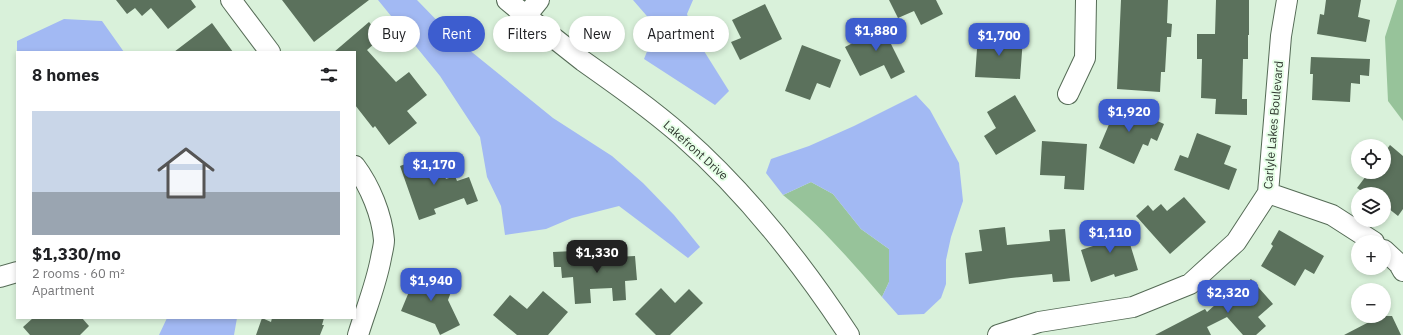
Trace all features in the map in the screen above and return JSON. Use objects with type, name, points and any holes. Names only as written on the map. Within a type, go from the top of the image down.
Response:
[{"type":"street","points":[[231,0],[269,51]]},
{"type":"street","name":"Lakefront Drive","points":[[507,0],[526,16]]},
{"type":"street","points":[[526,16],[539,0]]},
{"type":"street","points":[[1068,94],[1085,58],[1086,0]]},
{"type":"street","name":"Carlyle Lakes Boulevard","points":[[998,335],[1039,322],[1134,308],[1190,284],[1236,242],[1268,194],[1281,36],[1287,0]]},
{"type":"street","name":"Lakefront Drive","points":[[561,43],[658,116],[682,136],[729,181],[786,245],[849,335]]},
{"type":"street","points":[[356,167],[364,179],[378,210],[384,241],[375,286],[358,335]]},
{"type":"street","points":[[1268,194],[1332,215],[1363,235]]},
{"type":"street","points":[[1391,257],[1399,264],[1403,271]]},
{"type":"street","points":[[0,277],[16,272]]},
{"type":"green space","points":[[1397,0],[1403,0],[1403,121],[1388,101],[1385,37]]},
{"type":"green space","points":[[811,182],[833,194],[861,229],[889,249],[889,282],[882,297],[822,231],[783,195]]},
{"type":"water","points":[[378,0],[417,0],[433,16],[428,16],[428,52],[472,52],[553,118],[612,156],[643,183],[674,215],[700,247],[688,258],[619,206],[572,218],[546,229],[505,235],[501,206],[487,177],[480,137],[440,76],[420,51],[420,16],[391,16]]},
{"type":"water","points":[[633,0],[693,0],[687,14],[688,16],[646,15]]},
{"type":"water","points":[[64,19],[102,21],[123,51],[17,51],[17,41]]},
{"type":"water","points":[[647,52],[705,52],[729,91],[715,105],[644,59]]},
{"type":"water","points":[[916,95],[930,110],[959,163],[963,201],[951,237],[946,260],[946,284],[941,298],[924,314],[898,315],[882,297],[889,282],[889,249],[861,229],[833,194],[811,182],[783,195],[766,173],[771,159],[809,146],[854,126]]},
{"type":"water","points":[[167,319],[237,319],[234,335],[159,335]]},
{"type":"building","points":[[116,0],[191,0],[196,7],[168,29],[151,8],[142,16],[135,8],[127,14]]},
{"type":"building","points":[[282,0],[369,0],[314,42]]},
{"type":"building","points":[[889,0],[936,0],[943,14],[921,25],[914,11],[898,18]]},
{"type":"building","points":[[1121,0],[1168,0],[1167,23],[1172,24],[1171,37],[1167,37],[1165,72],[1161,72],[1160,92],[1117,89]]},
{"type":"building","points":[[1216,0],[1249,0],[1248,59],[1243,59],[1242,99],[1247,99],[1247,115],[1215,114],[1216,99],[1201,98],[1202,59],[1197,59],[1197,34],[1215,34]]},
{"type":"building","points":[[1326,0],[1361,0],[1358,17],[1370,20],[1366,42],[1317,34],[1320,14],[1324,15]]},
{"type":"building","points":[[765,4],[782,39],[740,60],[731,42],[741,38],[732,20]]},
{"type":"building","points":[[887,20],[895,36],[889,40],[905,72],[891,79],[884,65],[860,76],[845,47],[868,35],[866,30]]},
{"type":"building","points":[[212,23],[232,51],[175,51]]},
{"type":"building","points":[[368,23],[368,52],[396,82],[409,72],[427,95],[407,111],[417,123],[389,145],[375,126],[373,128],[356,106],[356,51],[335,51]]},
{"type":"building","points":[[978,35],[1023,38],[1020,79],[975,77]]},
{"type":"building","points":[[802,45],[841,60],[830,88],[817,83],[810,100],[785,91]]},
{"type":"building","points":[[1311,57],[1370,59],[1369,76],[1360,75],[1360,84],[1351,83],[1350,102],[1312,100],[1313,74],[1310,74]]},
{"type":"building","points":[[1015,95],[1036,131],[996,155],[984,136],[996,128],[987,112]]},
{"type":"building","points":[[1118,103],[1164,124],[1157,141],[1151,138],[1148,146],[1143,144],[1134,164],[1099,148]]},
{"type":"building","points":[[1197,133],[1231,146],[1224,164],[1237,169],[1229,190],[1174,170],[1180,155],[1188,158]]},
{"type":"building","points":[[1042,141],[1087,144],[1084,190],[1064,189],[1065,176],[1040,175]]},
{"type":"building","points":[[1391,146],[1403,156],[1403,209],[1398,216],[1391,210],[1391,187],[1358,187],[1364,179],[1391,179]]},
{"type":"building","points":[[436,153],[446,179],[455,176],[457,181],[469,177],[478,201],[467,205],[464,198],[434,209],[436,214],[419,220],[400,166]]},
{"type":"building","points":[[1184,197],[1206,222],[1170,254],[1136,216],[1148,205],[1153,211],[1161,204],[1167,211]]},
{"type":"building","points":[[1123,221],[1138,270],[1115,277],[1114,274],[1091,282],[1081,250],[1105,242],[1100,228]]},
{"type":"building","points":[[1005,227],[1007,245],[1050,241],[1049,230],[1065,229],[1070,281],[1053,282],[1052,274],[969,284],[965,253],[982,251],[979,230]]},
{"type":"building","points":[[1279,230],[1324,256],[1314,274],[1305,269],[1295,286],[1261,266],[1273,246],[1271,244]]},
{"type":"building","points":[[574,251],[575,259],[635,256],[637,280],[625,281],[626,300],[613,301],[612,288],[590,289],[591,303],[575,304],[573,277],[562,278],[561,267],[554,267],[553,252]]},
{"type":"building","points":[[418,270],[454,284],[448,300],[460,325],[440,335],[435,324],[401,311]]},
{"type":"building","points":[[1251,279],[1273,304],[1258,317],[1266,326],[1256,335],[1243,335],[1227,317],[1207,327],[1211,335],[1155,335],[1205,309],[1207,312],[1232,290],[1235,293]]},
{"type":"building","points":[[661,288],[675,303],[689,289],[703,303],[670,335],[656,335],[635,314]]},
{"type":"building","points":[[543,291],[568,312],[548,335],[517,335],[493,315],[510,295],[527,309]]},
{"type":"building","points":[[1392,316],[1401,335],[1344,335],[1367,323],[1391,323]]},
{"type":"building","points":[[32,319],[83,319],[89,326],[80,335],[30,335],[23,327]]},
{"type":"building","points":[[262,319],[271,322],[272,319],[324,319],[322,325],[324,325],[320,335],[256,335]]}]
